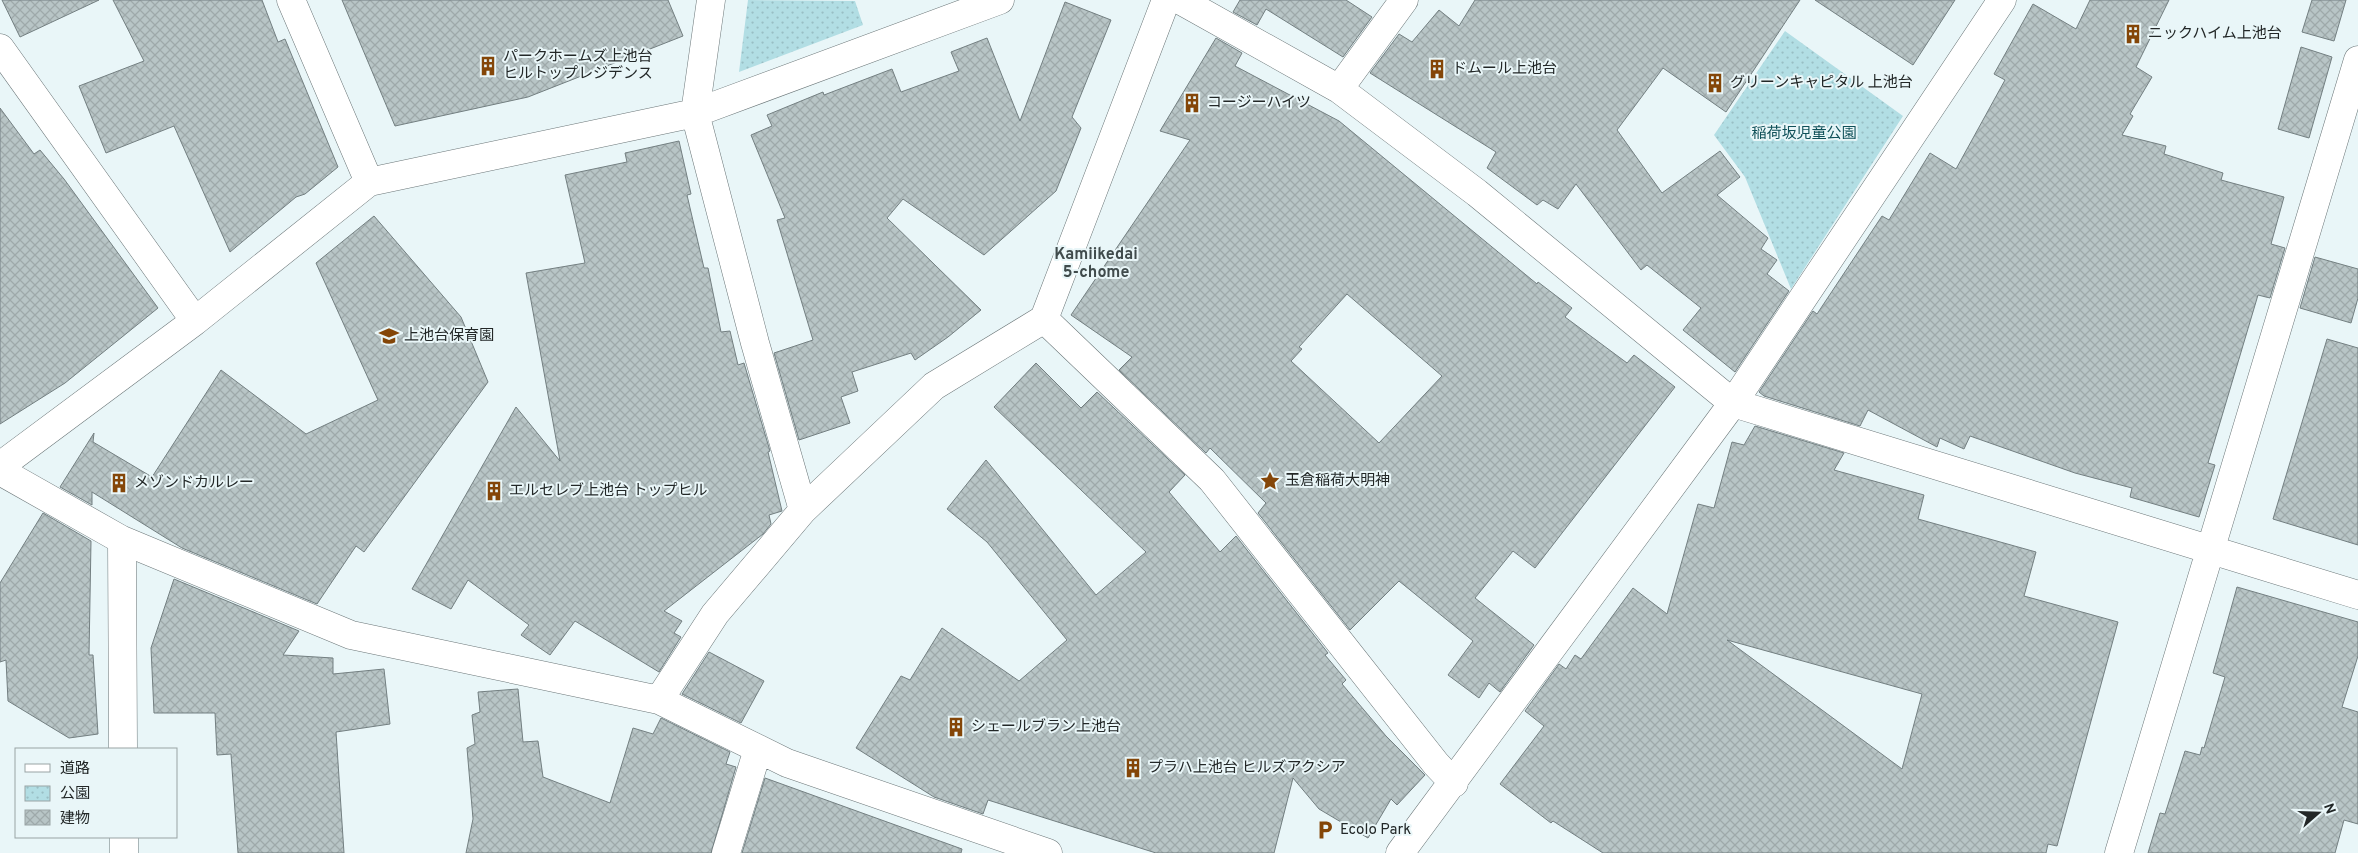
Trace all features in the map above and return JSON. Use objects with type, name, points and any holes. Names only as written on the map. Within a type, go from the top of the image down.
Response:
[{"type":"street","points":[[291,0],[369,182]]},
{"type":"street","points":[[711,0],[695,113],[755,342],[803,510]]},
{"type":"street","points":[[0,466],[195,321],[369,182],[695,113],[1000,0]]},
{"type":"street","points":[[659,700],[715,614],[803,510],[934,386],[1044,319],[1166,0]]},
{"type":"street","points":[[1180,0],[1339,89],[1477,193],[1733,403],[2358,595]]},
{"type":"street","points":[[1339,89],[1404,0]]},
{"type":"street","points":[[1400,853],[1454,783],[1733,403],[2002,0]]},
{"type":"street","points":[[0,48],[195,321]]},
{"type":"street","points":[[2119,853],[2212,550],[2358,60]]},
{"type":"street","points":[[1044,319],[1212,480],[1436,764],[1454,783]]},
{"type":"street","points":[[0,471],[122,540],[351,636],[659,700],[787,763],[1048,853]]},
{"type":"street","points":[[122,540],[124,748]]},
{"type":"street","points":[[726,853],[758,749]]},
{"type":"street","points":[[124,838],[124,853]]},
{"type":"green space","points":[[748,0],[855,1],[863,25],[739,72]]},
{"type":"green space","name":"稲荷坂児童公園","points":[[1785,31],[1903,116],[1791,289],[1745,177],[1714,135]]},
{"type":"building","points":[[2,0],[99,0],[20,37]]},
{"type":"building","points":[[113,0],[262,0],[278,42],[285,39],[338,167],[305,194],[296,197],[230,252],[174,126],[106,153],[79,86],[144,61]]},
{"type":"building","name":"パークホームズ上池台 ヒルトップレジデンス","points":[[342,0],[668,0],[683,36],[528,97],[395,126]]},
{"type":"building","points":[[1240,0],[1346,0],[1372,17],[1343,57],[1266,9],[1257,25],[1233,12]]},
{"type":"building","points":[[1475,0],[1800,0],[1726,112],[1663,68],[1617,130],[1662,193],[1720,151],[1740,177],[1717,195],[1768,238],[1761,249],[1777,260],[1767,274],[1789,291],[1735,372],[1683,330],[1701,308],[1647,265],[1641,270],[1576,184],[1558,209],[1543,200],[1537,205],[1487,168],[1496,152],[1370,73],[1399,34],[1412,42],[1439,10],[1459,26]]},
{"type":"building","name":"グリーンキャピタル 上池台","points":[[1815,0],[1955,0],[1913,65]]},
{"type":"building","points":[[2090,0],[2169,0],[2136,67],[2152,77],[2130,114],[2133,116],[2122,135],[2166,146],[2164,154],[2223,173],[2221,180],[2284,197],[2271,244],[2285,248],[2270,298],[2258,295],[2208,463],[2215,465],[2199,517],[2130,497],[2132,488],[2075,473],[1970,436],[1964,449],[1940,438],[1937,447],[1868,410],[1860,426],[1764,396],[1759,392],[1813,311],[1817,314],[1882,216],[1889,220],[1930,153],[1956,169],[2005,80],[1994,74],[2033,4],[2076,29]]},
{"type":"building","points":[[2312,0],[2346,0],[2334,41],[2302,32]]},
{"type":"building","points":[[1065,2],[1111,20],[1072,117],[1081,128],[1056,191],[984,255],[903,199],[887,218],[981,310],[948,337],[915,360],[911,353],[852,372],[858,391],[841,397],[850,423],[799,440],[774,353],[813,340],[777,220],[785,218],[751,135],[772,126],[767,115],[823,92],[824,95],[892,69],[901,92],[959,71],[951,52],[987,38],[1020,121]]},
{"type":"building","points":[[1216,38],[1242,53],[1235,66],[1339,121],[1537,284],[1538,282],[1572,308],[1565,317],[1627,363],[1634,355],[1675,387],[1535,568],[1513,551],[1475,598],[1534,645],[1500,692],[1489,683],[1479,698],[1448,675],[1473,641],[1399,581],[1350,630],[1258,513],[1266,503],[1210,448],[1206,453],[1119,370],[1132,357],[1071,315],[1190,140],[1160,131]],"holes":[[[1347,294],[1442,376],[1379,443],[1291,361],[1302,349],[1299,347]]]},
{"type":"building","points":[[2301,47],[2332,57],[2309,138],[2278,129]]},
{"type":"building","points":[[0,108],[34,154],[40,150],[64,179],[158,308],[65,383],[0,424]]},
{"type":"building","points":[[679,141],[691,194],[687,195],[704,268],[708,268],[721,332],[730,331],[738,365],[744,363],[770,451],[768,452],[782,511],[769,515],[771,524],[763,534],[664,611],[682,621],[674,633],[681,637],[659,672],[575,621],[550,655],[521,635],[529,625],[468,580],[451,609],[412,589],[516,407],[560,461],[526,273],[585,263],[565,175],[627,162],[625,153]]},
{"type":"building","points":[[374,216],[461,317],[488,382],[364,552],[356,546],[317,604],[182,548],[92,492],[92,505],[60,487],[94,433],[93,442],[152,477],[221,370],[306,434],[378,400],[316,263]]},
{"type":"building","points":[[2315,257],[2358,269],[2358,298],[2351,323],[2300,308]]},
{"type":"building","points":[[2327,339],[2358,348],[2358,545],[2273,519]]},
{"type":"building","points":[[1036,363],[1081,408],[1097,392],[1185,475],[1169,492],[1220,552],[1236,536],[1328,653],[1325,655],[1346,680],[1342,684],[1386,736],[1425,775],[1397,805],[1391,799],[1368,838],[1319,809],[1293,778],[1274,853],[1156,853],[988,800],[983,814],[934,797],[856,748],[901,676],[910,680],[942,628],[1019,681],[1067,640],[987,542],[947,509],[986,460],[1096,595],[1146,552],[994,407]]},
{"type":"building","points":[[1755,426],[1844,453],[1834,470],[1924,495],[1918,519],[2036,552],[2024,596],[2118,622],[2057,846],[2048,844],[2046,853],[1603,853],[1553,821],[1551,823],[1500,784],[1544,726],[1525,711],[1559,664],[1566,669],[1575,655],[1581,659],[1633,588],[1667,614],[1698,504],[1714,508],[1732,442],[1744,445]],"holes":[[[1727,640],[1922,694],[1902,769]]]},
{"type":"building","points":[[43,513],[91,541],[89,655],[93,655],[98,734],[69,738],[8,701],[6,660],[0,662],[0,583]]},
{"type":"building","points":[[174,579],[299,631],[283,655],[333,658],[333,674],[384,669],[390,724],[336,732],[344,853],[238,853],[231,754],[217,755],[215,713],[154,713],[151,648]]},
{"type":"building","points":[[2237,587],[2358,622],[2358,656],[2342,707],[2358,712],[2358,824],[2344,820],[2335,853],[2148,853],[2160,813],[2165,814],[2185,751],[2200,755],[2202,747],[2204,748],[2225,677],[2213,673]]},
{"type":"building","points":[[709,652],[764,681],[741,723],[682,694]]},
{"type":"building","points":[[518,689],[523,742],[538,741],[543,777],[610,803],[633,728],[653,734],[661,718],[730,752],[726,764],[736,767],[711,853],[466,853],[473,819],[467,748],[475,744],[472,715],[480,712],[478,692]]},
{"type":"building","points":[[765,778],[962,849],[961,853],[742,853]]},
{"type":"place","name":"ニックハイム上池台","points":[[2133,34]]},
{"type":"place","name":"パークホームズ上池台 ヒルトップレジデンス","points":[[488,66]]},
{"type":"place","name":"ドムール上池台","points":[[1437,69]]},
{"type":"place","name":"グリーンキャピタル 上池台","points":[[1715,83]]},
{"type":"place","name":"コージーハイツ","points":[[1192,103]]},
{"type":"place","name":"上池台保育園","points":[[389,336]]},
{"type":"place","name":"玉倉稲荷大明神","points":[[1270,481]]},
{"type":"place","name":"メゾンドカルレー","points":[[119,483]]},
{"type":"place","name":"エルセレブ上池台 トップヒル","points":[[494,491]]},
{"type":"place","name":"シェールブラン上池台","points":[[956,727]]},
{"type":"place","name":"プラハ上池台 ヒルズアクシア","points":[[1133,768]]},
{"type":"place","name":"Ecolo Park","points":[[1325,830]]},
{"type":"district","name":"Kamiikedai 5-chome","points":[[1096,264]]}]
